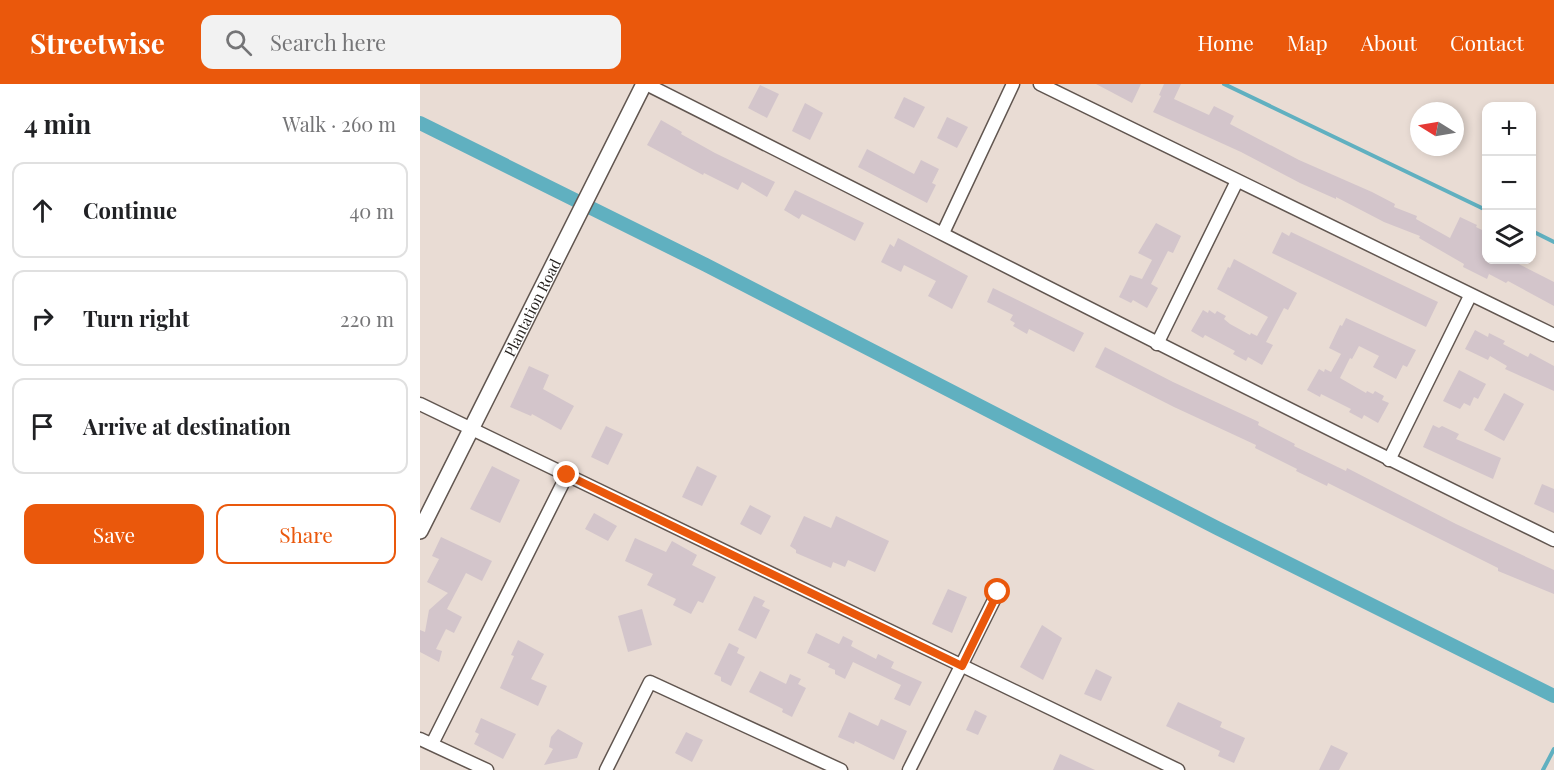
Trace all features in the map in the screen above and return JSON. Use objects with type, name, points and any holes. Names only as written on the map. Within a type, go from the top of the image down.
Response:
[{"type":"street","points":[[645,84],[943,233],[1157,344],[1554,540]]},
{"type":"street","name":"Plantation Road","points":[[420,531],[645,84]]},
{"type":"street","points":[[943,233],[1013,84]]},
{"type":"street","points":[[1040,84],[1470,296],[1554,335]]},
{"type":"street","points":[[1157,344],[1237,181]]},
{"type":"street","points":[[1389,460],[1470,296]]},
{"type":"street","points":[[420,404],[1178,770]]},
{"type":"street","points":[[487,770],[426,741],[567,475]]},
{"type":"street","points":[[909,770],[998,592]]},
{"type":"street","points":[[606,770],[650,681],[842,770]]},
{"type":"building","points":[[1096,84],[1141,84],[1132,103]]},
{"type":"building","points":[[1164,84],[1181,84],[1174,99],[1209,115],[1214,106],[1234,116],[1230,124],[1299,160],[1372,192],[1395,204],[1394,207],[1417,216],[1416,219],[1450,238],[1460,217],[1477,225],[1476,227],[1482,230],[1482,264],[1519,264],[1554,282],[1554,306],[1508,281],[1506,283],[1489,274],[1487,279],[1463,267],[1464,264],[1419,238],[1420,236],[1300,183],[1241,152],[1153,112],[1161,96],[1159,95]]},
{"type":"building","points":[[760,85],[779,94],[767,118],[748,108]]},
{"type":"building","points":[[904,97],[925,107],[914,128],[894,118]]},
{"type":"building","points":[[805,103],[823,113],[810,140],[792,131]]},
{"type":"building","points":[[947,117],[968,127],[957,148],[937,138]]},
{"type":"building","points":[[661,120],[715,153],[775,182],[767,197],[742,182],[738,190],[704,173],[703,175],[647,145]]},
{"type":"building","points":[[867,149],[914,174],[921,160],[939,169],[932,183],[936,185],[927,203],[858,167]]},
{"type":"building","points":[[795,190],[864,223],[855,241],[802,214],[799,219],[784,210]]},
{"type":"building","points":[[1156,223],[1181,236],[1173,253],[1168,251],[1151,284],[1158,288],[1147,308],[1133,300],[1131,303],[1119,297],[1130,275],[1142,279],[1152,260],[1138,253]]},
{"type":"building","points":[[1282,232],[1289,236],[1291,232],[1438,302],[1426,327],[1272,253]]},
{"type":"building","points":[[898,238],[968,276],[952,309],[928,296],[936,281],[904,265],[901,272],[881,262],[890,244],[894,247]]},
{"type":"building","points":[[1234,259],[1297,293],[1288,310],[1284,308],[1266,342],[1273,345],[1262,365],[1248,357],[1246,361],[1233,354],[1235,351],[1205,335],[1203,338],[1191,331],[1203,310],[1208,313],[1209,310],[1215,314],[1217,311],[1226,316],[1224,319],[1230,324],[1250,335],[1251,333],[1257,336],[1268,317],[1217,289]]},
{"type":"building","points":[[993,288],[1084,333],[1074,352],[1029,329],[1027,334],[1013,326],[1015,323],[1010,320],[1013,315],[987,302]]},
{"type":"building","points":[[1346,318],[1416,350],[1407,367],[1403,365],[1396,379],[1373,367],[1379,356],[1359,346],[1352,359],[1350,358],[1340,378],[1366,393],[1367,391],[1373,394],[1375,391],[1384,396],[1382,400],[1389,403],[1378,423],[1364,415],[1362,419],[1349,412],[1351,409],[1321,394],[1320,397],[1307,390],[1319,369],[1331,372],[1341,354],[1329,348]]},
{"type":"building","points":[[1475,330],[1488,337],[1489,333],[1505,341],[1503,344],[1528,357],[1530,353],[1554,366],[1554,391],[1505,369],[1507,366],[1490,356],[1488,360],[1465,349]]},
{"type":"building","points":[[1105,347],[1259,422],[1258,425],[1295,444],[1294,446],[1346,471],[1347,468],[1456,524],[1554,570],[1554,594],[1498,571],[1498,568],[1328,483],[1327,486],[1296,471],[1297,469],[1255,448],[1256,445],[1095,367]]},
{"type":"building","points":[[529,366],[549,375],[543,389],[574,406],[561,430],[532,414],[531,416],[510,407]]},
{"type":"building","points":[[1459,370],[1486,384],[1478,399],[1474,397],[1470,406],[1464,403],[1460,409],[1443,401]]},
{"type":"building","points":[[1504,393],[1524,404],[1504,441],[1484,430]]},
{"type":"building","points":[[1433,425],[1439,428],[1442,426],[1459,434],[1456,439],[1501,458],[1493,479],[1423,447]]},
{"type":"building","points":[[606,426],[623,434],[608,465],[591,457]]},
{"type":"building","points":[[492,466],[520,480],[500,523],[470,509]]},
{"type":"building","points":[[697,466],[717,476],[702,506],[682,497]]},
{"type":"building","points":[[1542,484],[1554,489],[1554,513],[1534,504]]},
{"type":"building","points":[[750,505],[771,516],[761,535],[740,524]]},
{"type":"building","points":[[594,513],[617,526],[608,541],[585,529]]},
{"type":"building","points":[[804,516],[831,528],[836,516],[889,541],[875,572],[848,560],[845,567],[833,562],[831,568],[796,553],[796,550],[790,546]]},
{"type":"building","points":[[441,537],[492,561],[482,581],[466,573],[447,609],[462,617],[454,633],[446,629],[436,649],[442,651],[439,662],[420,652],[420,630],[425,632],[429,610],[448,593],[427,582],[439,559],[432,556]]},
{"type":"building","points":[[635,538],[666,552],[672,541],[697,555],[692,565],[716,577],[703,603],[698,601],[691,614],[673,605],[676,599],[647,585],[653,574],[625,561]]},
{"type":"building","points":[[948,589],[967,597],[952,633],[932,624]]},
{"type":"building","points":[[754,596],[765,601],[762,606],[770,610],[756,639],[738,630]]},
{"type":"building","points":[[642,609],[652,645],[628,652],[618,616]]},
{"type":"building","points":[[1042,625],[1062,638],[1043,680],[1020,667]]},
{"type":"building","points":[[816,633],[839,644],[843,636],[853,641],[851,646],[876,659],[878,654],[894,662],[891,668],[922,682],[910,706],[894,699],[901,685],[853,662],[845,679],[828,667],[830,664],[807,653]]},
{"type":"building","points":[[518,640],[544,654],[531,679],[547,686],[538,706],[500,688],[514,656],[511,655]]},
{"type":"building","points":[[729,643],[739,648],[737,653],[745,657],[731,686],[714,674]]},
{"type":"building","points":[[1096,669],[1112,677],[1101,701],[1084,694]]},
{"type":"building","points":[[760,671],[786,684],[790,674],[801,679],[798,684],[806,688],[792,717],[782,712],[783,709],[749,692]]},
{"type":"building","points":[[1178,702],[1222,722],[1220,727],[1245,738],[1234,763],[1218,756],[1220,751],[1166,726]]},
{"type":"building","points":[[975,710],[987,716],[978,735],[966,730]]},
{"type":"building","points":[[849,712],[878,726],[881,719],[907,731],[894,760],[855,741],[854,744],[838,737]]},
{"type":"building","points":[[481,718],[516,734],[503,759],[474,744],[479,734],[475,732]]},
{"type":"building","points":[[558,729],[583,743],[577,758],[544,765],[553,749],[549,747],[551,737]]},
{"type":"building","points":[[686,732],[703,740],[692,762],[675,753]]},
{"type":"building","points":[[1331,745],[1348,753],[1339,770],[1319,770]]},
{"type":"building","points":[[1060,754],[1095,770],[1053,770]]},
{"type":"waterway","points":[[1224,84],[1482,208]]},
{"type":"waterway","points":[[420,123],[706,265],[1217,528],[1554,696]]},
{"type":"waterway","points":[[1536,233],[1554,242]]},
{"type":"waterway","points":[[1543,770],[1554,749]]},
{"type":"route","points":[[567,475],[962,666],[998,592]]}]
